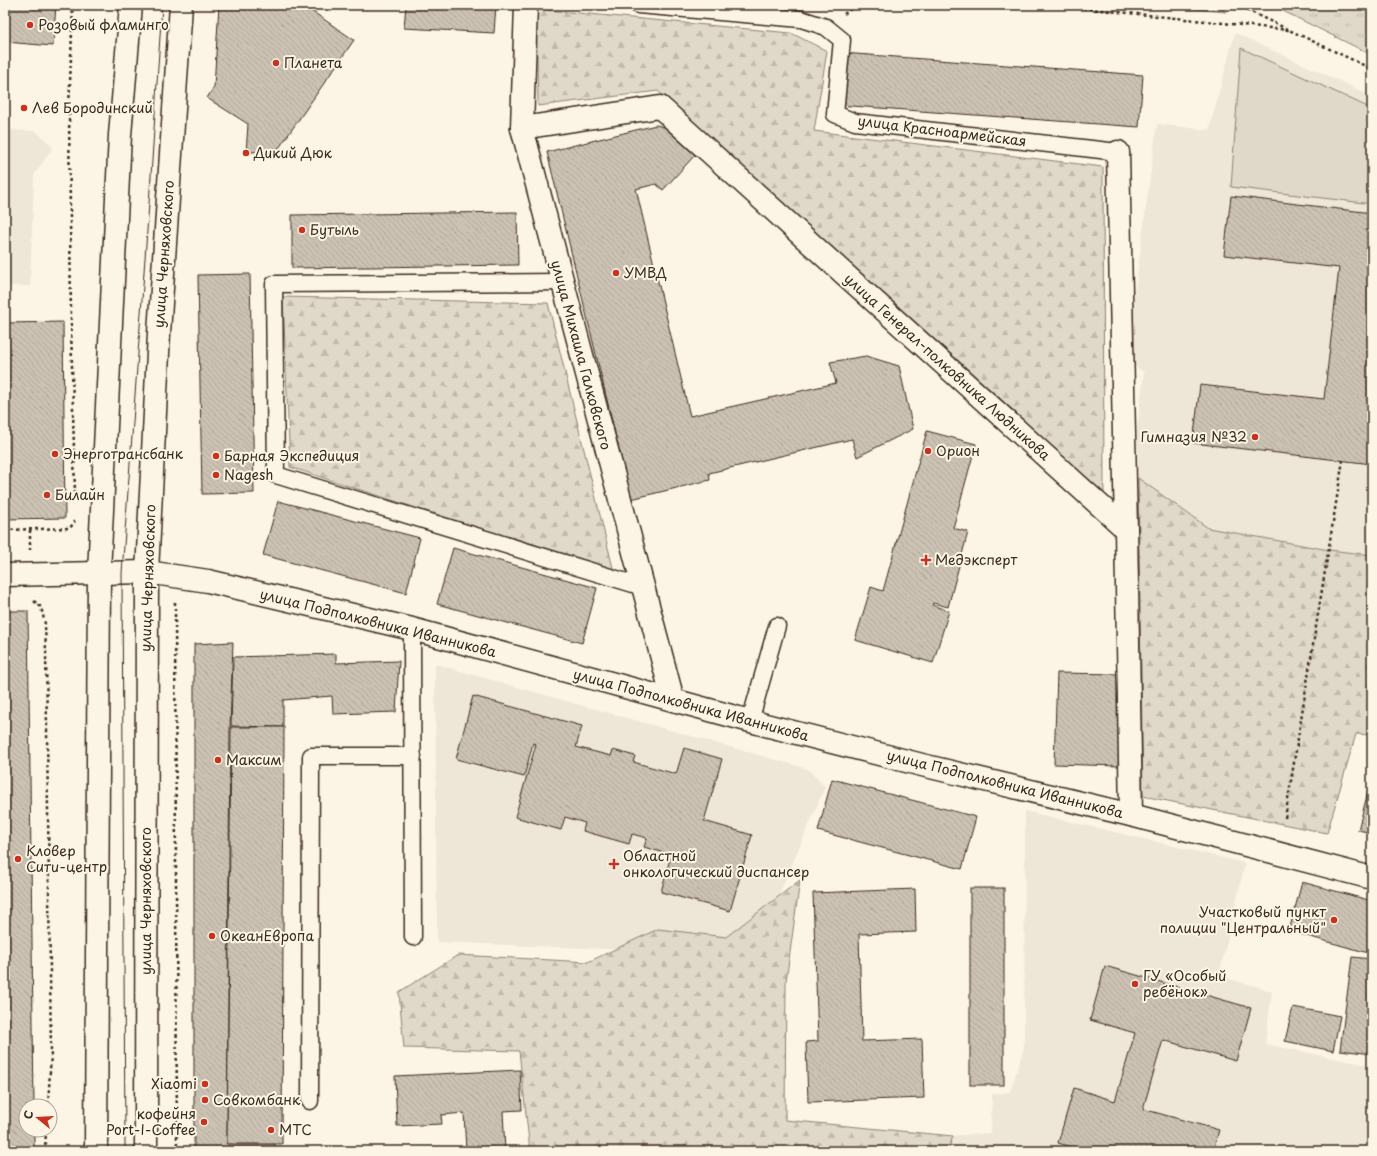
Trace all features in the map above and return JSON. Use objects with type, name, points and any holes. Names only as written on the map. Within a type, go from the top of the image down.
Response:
[{"type":"street","points":[[96,1151],[98,573],[120,135],[131,5]]},
{"type":"street","name":"улица Черняховского","points":[[146,1151],[146,572],[159,341],[182,5]]},
{"type":"street","name":"улица Михаила Галковского","points":[[526,5],[522,128],[673,700]]},
{"type":"street","name":"улица Генерал-полковника Людникова","points":[[522,128],[660,107],[1126,528]]},
{"type":"street","points":[[1118,152],[1130,815]]},
{"type":"street","name":"улица Подполковника Иванникова","points":[[5,575],[146,572],[208,581],[412,629],[750,721],[930,767],[1130,815],[1372,878]]},
{"type":"lane","name":"улица Красноармейская","points":[[638,5],[801,19],[826,27],[842,40],[835,114],[855,122],[1118,152]]},
{"type":"lane","points":[[562,282],[274,284],[276,475],[643,587]]},
{"type":"lane","points":[[750,721],[777,626]]},
{"type":"lane","points":[[412,629],[413,937]]},
{"type":"lane","points":[[310,1101],[311,756],[413,756]]},
{"type":"path","points":[[73,5],[69,117],[71,323],[75,495]]},
{"type":"path","points":[[1053,5],[1289,30]]},
{"type":"path","points":[[1236,5],[1372,69]]},
{"type":"path","points":[[1250,11],[1262,5]]},
{"type":"path","points":[[1285,818],[1343,460]]},
{"type":"path","points":[[5,530],[70,528],[76,519]]},
{"type":"path","points":[[175,577],[177,1151]]},
{"type":"path","points":[[31,598],[41,608],[45,624],[46,651],[51,1053],[48,1098]]},
{"type":"path","points":[[45,1151],[46,1138]]},
{"type":"shaded area","name":"Гимназия №32","points":[[1235,33],[1372,96],[1372,691],[1356,734],[1327,833],[1146,786],[1137,430],[1144,372],[1126,360],[1157,124],[1209,130]]},
{"type":"shaded area","points":[[5,130],[36,131],[53,147],[34,175],[30,286],[5,286]]},
{"type":"shaded area","name":"Областной онкологический диспансер","points":[[435,664],[808,769],[825,787],[753,955],[437,942]]},
{"type":"shaded area","name":"ГУ «Особый ребёнок»","points":[[1025,811],[1245,863],[1219,976],[1272,991],[1265,1044],[1372,1066],[1372,1151],[741,1151],[991,1133],[992,1094],[1010,1092],[1024,1048]]},
{"type":"green space","points":[[1152,5],[1216,5],[1226,12]]},
{"type":"green space","points":[[1294,5],[1372,5],[1372,55],[1283,11]]},
{"type":"green space","points":[[536,9],[791,33],[827,51],[814,131],[1103,167],[1104,508],[658,91],[538,106]]},
{"type":"green space","points":[[1241,48],[1372,109],[1372,204],[1231,187]]},
{"type":"green space","points":[[283,297],[548,303],[614,572],[290,467]]},
{"type":"green space","points":[[1138,478],[1208,528],[1329,550],[1372,555],[1372,735],[1356,734],[1327,833],[1143,796]]},
{"type":"green space","points":[[800,880],[786,981],[785,1120],[953,1136],[948,1151],[530,1151],[519,1051],[404,1048],[399,992],[458,955],[588,962],[658,929],[726,937]]},
{"type":"building","name":"Розовый фламинго","points":[[5,5],[56,5],[53,46],[5,42]]},
{"type":"building","name":"Планета","points":[[219,5],[303,5],[354,40],[279,148],[246,153],[248,124],[207,98],[214,87]]},
{"type":"building","points":[[406,5],[496,5],[494,33],[404,28]]},
{"type":"building","points":[[842,53],[1143,75],[1139,127],[838,105]]},
{"type":"building","name":"УМВД","points":[[656,125],[664,127],[695,155],[663,190],[656,184],[636,189],[690,416],[836,383],[830,362],[866,356],[899,366],[913,429],[857,457],[852,439],[709,473],[710,480],[631,499],[547,152]]},
{"type":"building","points":[[1231,196],[1372,213],[1372,464],[1193,443],[1200,385],[1324,399],[1339,268],[1224,255]]},
{"type":"building","points":[[517,212],[518,265],[292,268],[292,215]]},
{"type":"building","points":[[250,274],[254,493],[202,494],[198,275]]},
{"type":"building","points":[[63,322],[65,518],[5,519],[5,323]]},
{"type":"building","name":"Медэксперт","points":[[927,431],[976,444],[953,528],[968,532],[948,607],[933,603],[932,605],[949,611],[933,663],[855,640],[871,587],[883,591]]},
{"type":"building","points":[[278,501],[420,538],[406,593],[263,555]]},
{"type":"building","points":[[453,548],[597,588],[582,643],[437,604]]},
{"type":"building","name":"Кловер Сити-центр","points":[[5,611],[28,611],[34,1098],[18,1098],[18,1138],[34,1138],[34,1151],[5,1151]]},
{"type":"building","name":"ОкеанЕвропа","points":[[233,642],[230,729],[227,1144],[275,1144],[275,1151],[194,1151],[194,644]]},
{"type":"building","points":[[336,654],[336,663],[399,661],[396,712],[333,714],[332,696],[283,700],[283,727],[231,726],[233,657]]},
{"type":"building","points":[[1057,673],[1122,674],[1119,766],[1054,764]]},
{"type":"building","points":[[473,696],[582,726],[576,747],[611,756],[613,750],[635,756],[633,762],[676,774],[684,748],[722,759],[704,821],[752,835],[730,911],[661,892],[671,855],[644,847],[647,838],[632,834],[629,844],[583,831],[585,823],[565,817],[561,830],[515,817],[536,744],[533,743],[524,777],[456,759]]},
{"type":"building","points":[[231,727],[284,727],[282,1144],[227,1144]]},
{"type":"building","points":[[1372,776],[1372,833],[1358,830]]},
{"type":"building","points":[[832,779],[976,817],[962,869],[818,831]]},
{"type":"building","points":[[1302,882],[1372,901],[1372,954],[1289,931]]},
{"type":"building","points":[[970,888],[1004,888],[1004,1085],[970,1085]]},
{"type":"building","points":[[915,889],[916,932],[859,934],[862,1041],[922,1039],[924,1098],[808,1102],[806,1042],[818,1041],[813,893]]},
{"type":"building","points":[[1352,957],[1372,959],[1372,1054],[1340,1050]]},
{"type":"building","points":[[1105,966],[1251,1008],[1236,1061],[1163,1040],[1143,1109],[1219,1130],[1213,1151],[1086,1151],[1058,1143],[1074,1088],[1115,1101],[1135,1033],[1090,1020]]},
{"type":"building","points":[[1293,1007],[1340,1016],[1333,1051],[1285,1041]]},
{"type":"building","points":[[520,1070],[522,1110],[503,1111],[505,1151],[466,1151],[464,1113],[441,1115],[442,1124],[397,1126],[395,1076]]},
{"type":"tram line","points":[[125,1151],[122,573],[162,5]]},
{"type":"place","name":"Розовый фламинго","points":[[30,25]]},
{"type":"place","name":"Планета","points":[[276,63]]},
{"type":"place","name":"Лев Бородинский","points":[[24,108]]},
{"type":"place","name":"Дикий Дюк","points":[[246,153]]},
{"type":"place","name":"Бутыль","points":[[302,230]]},
{"type":"place","name":"УМВД","points":[[616,273]]},
{"type":"place","name":"Гимназия №32","points":[[1255,437]]},
{"type":"place","name":"Орион","points":[[928,451]]},
{"type":"place","name":"Энерготрансбанк","points":[[55,454]]},
{"type":"place","name":"Барная Экспедиция","points":[[216,456]]},
{"type":"place","name":"Nagesh","points":[[216,475]]},
{"type":"place","name":"Билайн","points":[[47,495]]},
{"type":"place","name":"Медэксперт","points":[[926,560]]},
{"type":"place","name":"Максим","points":[[218,760]]},
{"type":"place","name":"Кловер Сити-центр","points":[[18,859]]},
{"type":"place","name":"Областной онкологический диспансер","points":[[614,864]]},
{"type":"place","name":"Участковый пункт полиции \"Центральный\"","points":[[1334,920]]},
{"type":"place","name":"ОкеанЕвропа","points":[[212,936]]},
{"type":"place","name":"ГУ «Особый ребёнок»","points":[[1135,984]]},
{"type":"place","name":"Xiaomi","points":[[205,1084]]},
{"type":"place","name":"Совкомбанк","points":[[205,1100]]},
{"type":"place","name":"кофейня Port-I-Coffee","points":[[204,1122]]},
{"type":"place","name":"МТС","points":[[271,1130]]}]
